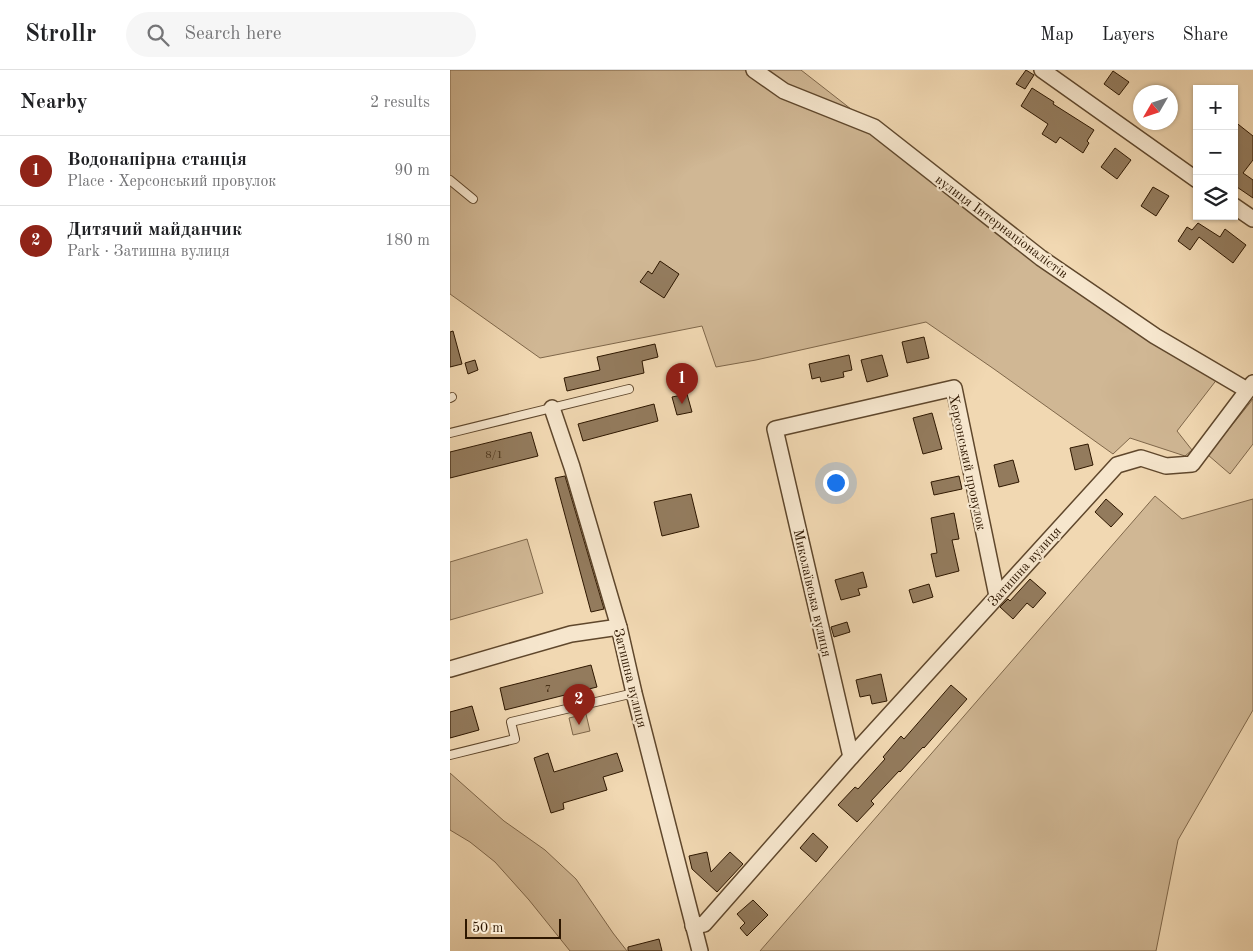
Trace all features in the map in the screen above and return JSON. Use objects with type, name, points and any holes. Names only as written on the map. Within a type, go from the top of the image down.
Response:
[{"type":"street","name":"вулиця Інтернаціоналістів","points":[[754,70],[784,91],[874,127],[1041,258],[1155,336],[1250,387]]},
{"type":"street","points":[[1042,70],[1193,177]]},
{"type":"street","points":[[1238,209],[1253,219]]},
{"type":"street","name":"Затишна вулиця","points":[[693,926],[704,924],[851,756],[1117,465],[1141,458],[1166,466],[1192,464],[1250,387]]},
{"type":"street","name":"Херсонський провулок","points":[[775,429],[954,388],[997,596]]},
{"type":"street","name":"Затишна вулиця","points":[[552,408],[572,467],[619,627],[700,951]]},
{"type":"street","name":"Миколаївська вулиця","points":[[775,429],[851,756]]},
{"type":"street","points":[[450,669],[571,634],[619,627]]},
{"type":"lane","points":[[450,180],[472,199]]},
{"type":"lane","points":[[450,433],[630,389]]},
{"type":"lane","points":[[450,755],[515,739],[511,722],[634,693]]},
{"type":"shaded area","points":[[450,70],[801,70],[874,127],[1218,378],[1177,431],[1192,450],[1185,456],[1130,438],[1113,454],[926,322],[756,360],[716,367],[702,326],[540,358],[450,294]]},
{"type":"shaded area","points":[[1253,399],[1253,444],[1230,474],[1208,455]]},
{"type":"shaded area","points":[[1155,496],[1182,519],[1253,499],[1253,710],[1178,840],[1156,951],[760,951]]},
{"type":"shaded area","points":[[527,539],[543,593],[450,620],[450,562]]},
{"type":"shaded area","points":[[586,714],[590,731],[573,735],[569,718]]},
{"type":"shaded area","points":[[450,773],[504,821],[545,850],[576,879],[627,951],[570,951],[529,900],[495,862],[470,842],[450,830]]},
{"type":"building","points":[[1026,70],[1034,75],[1025,89],[1016,84]]},
{"type":"building","points":[[1113,71],[1129,82],[1119,95],[1104,84]]},
{"type":"building","points":[[1032,88],[1094,130],[1087,141],[1089,143],[1083,153],[1060,137],[1056,143],[1042,134],[1048,124],[1021,106]]},
{"type":"building","points":[[1238,124],[1253,136],[1253,160],[1243,173],[1253,180],[1253,198],[1238,188]]},
{"type":"building","points":[[1115,148],[1131,160],[1117,179],[1101,167]]},
{"type":"building","points":[[1153,187],[1169,196],[1156,216],[1141,206]]},
{"type":"building","points":[[1198,223],[1220,237],[1225,229],[1246,245],[1233,263],[1199,237],[1190,250],[1178,241],[1187,227],[1192,230]]},
{"type":"building","points":[[660,261],[679,274],[664,298],[640,282],[648,271],[652,274]]},
{"type":"building","points":[[453,331],[462,364],[450,367],[450,332]]},
{"type":"building","points":[[924,337],[929,358],[907,363],[902,342]]},
{"type":"building","points":[[655,344],[658,357],[642,361],[644,373],[567,391],[564,378],[600,370],[597,357]]},
{"type":"building","points":[[849,355],[852,370],[843,372],[844,377],[821,382],[820,377],[812,379],[809,364]]},
{"type":"building","points":[[882,355],[888,376],[867,382],[861,360]]},
{"type":"building","points":[[475,360],[478,370],[468,374],[465,363]]},
{"type":"building","points":[[687,394],[692,412],[677,415],[672,397]]},
{"type":"building","points":[[654,404],[658,421],[583,441],[578,424]]},
{"type":"building","points":[[932,413],[942,449],[923,454],[913,418]]},
{"type":"building","points":[[531,432],[538,456],[450,478],[450,452]]},
{"type":"building","points":[[1088,444],[1093,465],[1075,470],[1070,448]]},
{"type":"building","points":[[1013,460],[1019,482],[999,487],[994,465]]},
{"type":"building","points":[[565,476],[604,609],[591,612],[555,478]]},
{"type":"building","points":[[959,476],[962,489],[934,495],[931,482]]},
{"type":"building","points":[[691,494],[699,527],[662,536],[654,502]]},
{"type":"building","points":[[1106,499],[1123,514],[1111,527],[1095,512]]},
{"type":"building","points":[[954,513],[959,539],[952,540],[959,571],[936,577],[931,554],[937,553],[931,518]]},
{"type":"building","points":[[863,572],[867,587],[858,589],[860,595],[841,600],[835,580]]},
{"type":"building","points":[[1030,579],[1046,593],[1033,608],[1027,603],[1013,619],[1000,607],[1008,599],[1010,601]]},
{"type":"building","points":[[929,584],[933,597],[913,603],[909,590]]},
{"type":"building","points":[[847,622],[850,632],[834,637],[831,627]]},
{"type":"building","points":[[591,665],[597,687],[505,710],[500,688]]},
{"type":"building","points":[[881,674],[887,701],[872,704],[870,695],[860,697],[856,680]]},
{"type":"building","points":[[951,685],[967,699],[924,748],[871,801],[874,804],[857,822],[838,805],[855,787],[858,789],[885,759],[883,757],[901,736],[904,739]]},
{"type":"building","points":[[472,706],[479,730],[450,738],[450,712]]},
{"type":"building","points":[[548,753],[554,772],[617,753],[623,771],[603,777],[607,790],[563,803],[564,809],[551,813],[534,758]]},
{"type":"building","points":[[813,833],[828,847],[816,862],[800,848]]},
{"type":"building","points":[[707,852],[711,872],[730,852],[743,864],[717,892],[692,869],[689,856]]},
{"type":"building","points":[[753,900],[768,915],[747,936],[740,928],[745,923],[737,914]]},
{"type":"building","points":[[659,939],[662,951],[628,951],[628,947]]},
{"type":"place","name":"Водонапірна станція","points":[[682,404]]},
{"type":"place","name":"Дитячий майданчик","points":[[579,725]]}]
